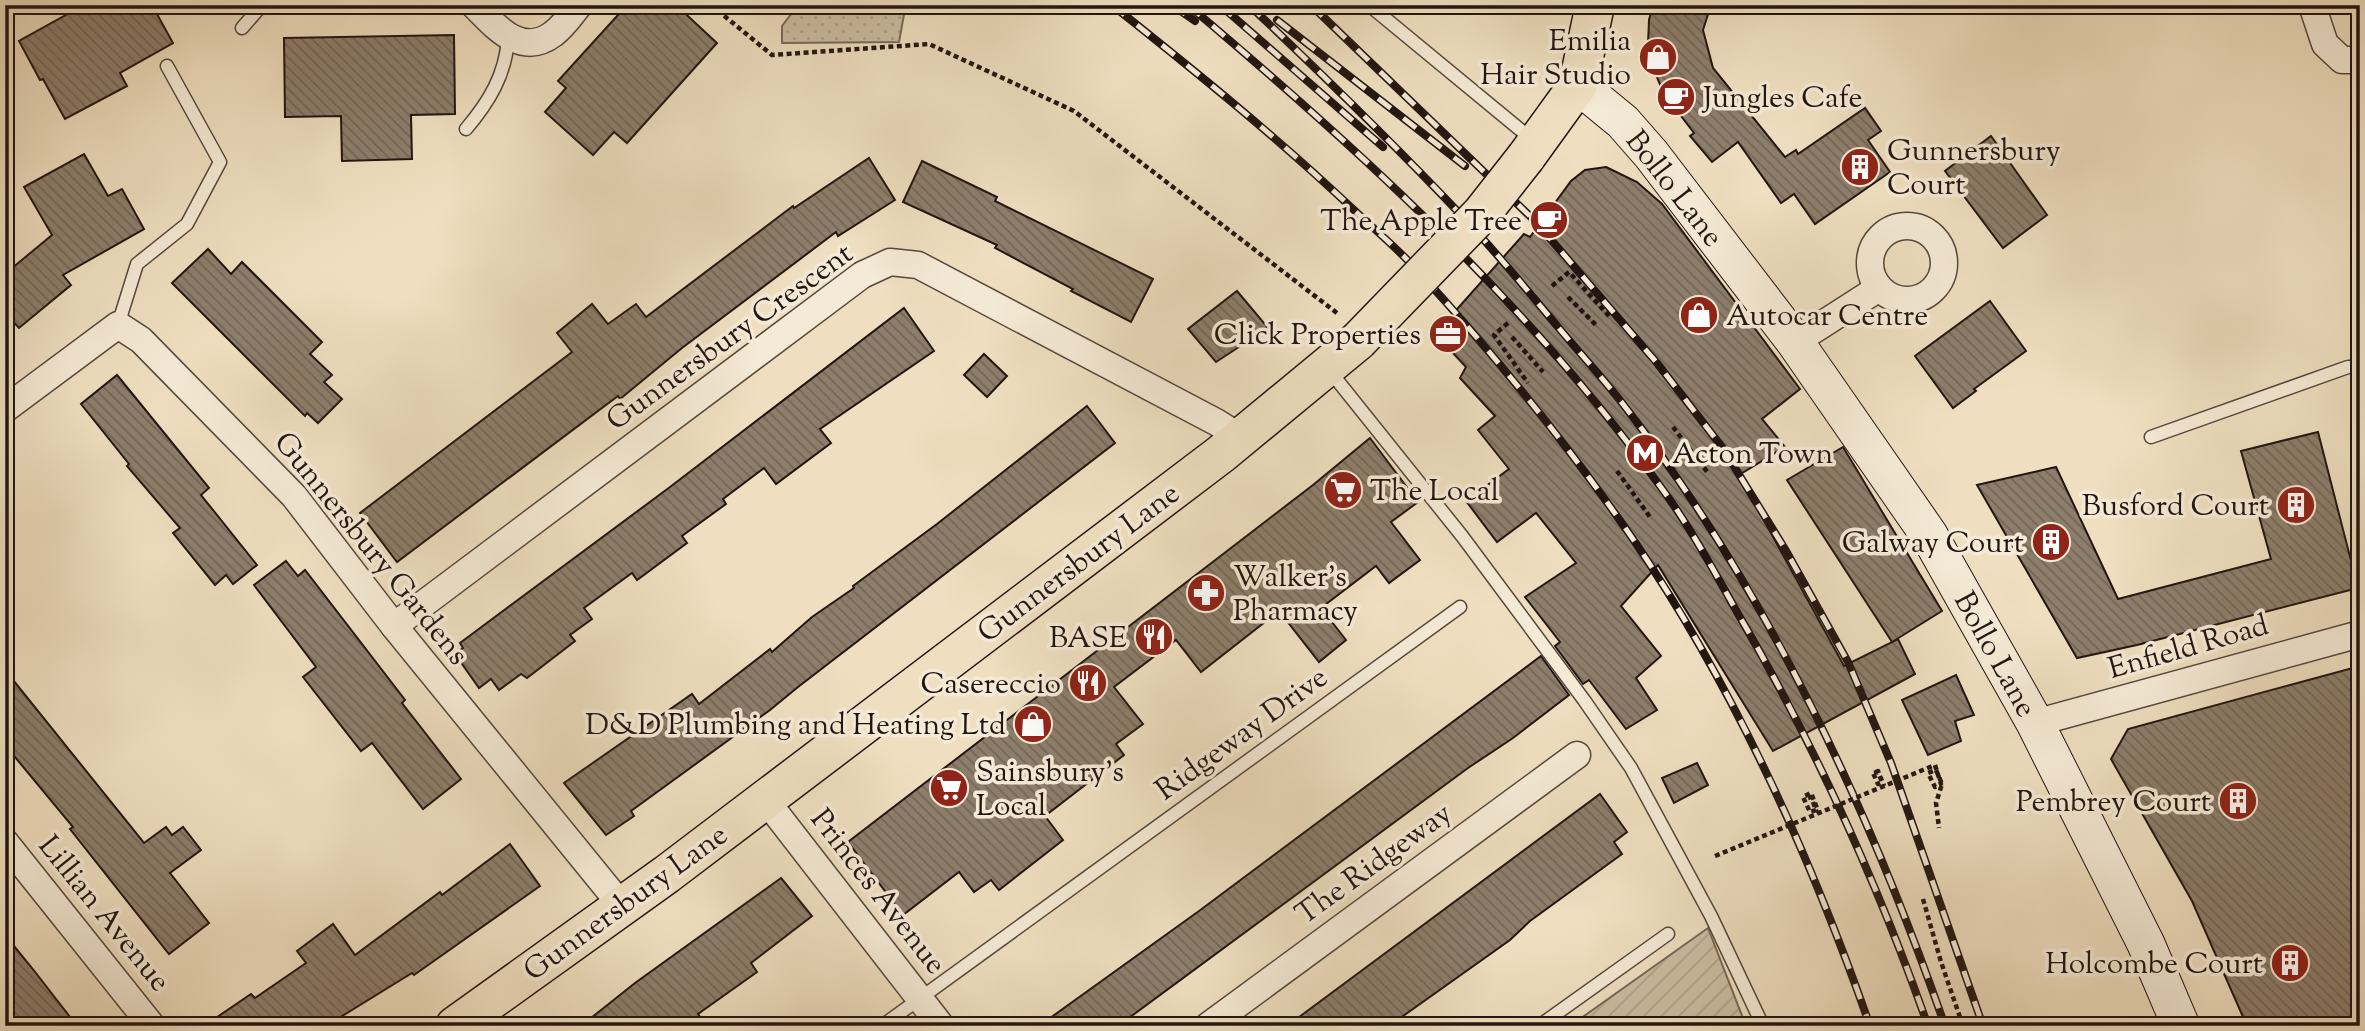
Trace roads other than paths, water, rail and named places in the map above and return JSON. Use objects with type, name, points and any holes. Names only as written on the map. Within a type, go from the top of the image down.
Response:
[{"type":"main road","name":"Gunnersbury Lane","points":[[455,1026],[667,874],[1221,454],[1361,339],[1482,213],[1532,151],[1578,85],[1595,5]]},
{"type":"street","points":[[474,5],[508,38],[524,43],[543,40],[554,34],[579,5]]},
{"type":"street","points":[[2312,5],[2325,44],[2342,60],[2360,60]]},
{"type":"street","name":"Bollo Lane","points":[[1578,85],[1623,122],[1651,154],[1795,342],[1929,535],[2035,723],[2146,944],[2181,1026]]},
{"type":"street","name":"Gunnersbury Crescent","points":[[394,626],[862,275],[890,262],[918,265],[1240,437]]},
{"type":"street","points":[[1795,342],[1879,288]]},
{"type":"street","points":[[5,410],[118,325]]},
{"type":"street","name":"Gunnersbury Gardens","points":[[118,325],[141,340],[294,496],[394,626],[613,895],[619,908]]},
{"type":"street","name":"Enfield Road","points":[[2035,723],[2360,634]]},
{"type":"street","name":"The Ridgeway","points":[[1208,1026],[1577,755]]},
{"type":"street","name":"Princes Avenue","points":[[764,799],[941,1026]]},
{"type":"street","name":"Lillian Avenue","points":[[5,842],[152,1026]]},
{"type":"lane","points":[[242,28],[262,5]]},
{"type":"lane","points":[[1369,5],[1532,151]]},
{"type":"lane","points":[[466,129],[487,104],[496,88],[505,61],[508,38]]},
{"type":"lane","points":[[118,325],[138,264],[187,224],[220,162],[167,66]]},
{"type":"lane","points":[[2151,437],[2348,367],[2360,367]]},
{"type":"lane","points":[[1326,368],[1462,536],[1584,699],[1631,768],[1711,916],[1763,1026]]},
{"type":"lane","name":"Ridgeway Drive","points":[[883,1026],[1460,607]]},
{"type":"lane","points":[[1539,1026],[1668,934]]},
{"type":"railway","points":[[1112,5],[1266,131],[1401,254],[1503,368],[1584,471],[1672,599],[1738,716],[1823,900],[1870,1026]]},
{"type":"railway","points":[[1172,5],[1195,21]]},
{"type":"railway","points":[[1188,5],[1316,116],[1439,231],[1555,354],[1660,486],[1710,564],[1818,763],[1865,866],[1928,1026]]},
{"type":"railway","points":[[1220,5],[1383,147]]},
{"type":"railway","points":[[1249,5],[1331,83],[1475,230],[1611,390],[1671,470],[1766,620],[1807,699],[1882,861],[1945,1026]]},
{"type":"railway","points":[[1311,5],[1535,221],[1657,363],[1722,447],[1785,549],[1848,662],[1891,763],[1983,1026]]},
{"type":"railway","points":[[1277,20],[1465,166]]},
{"type":"place","name":"Emilia Hair Studio","points":[[1658,57]]},
{"type":"place","name":"Jungles Cafe","points":[[1676,97]]},
{"type":"place","name":"Gunnersbury Court","points":[[1860,167]]},
{"type":"place","name":"The Apple Tree","points":[[1549,220]]},
{"type":"place","name":"Autocar Centre","points":[[1699,315]]},
{"type":"place","name":"Click Properties","points":[[1448,334]]},
{"type":"place","name":"Acton Town","points":[[1645,453]]},
{"type":"place","name":"The Local","points":[[1343,490]]},
{"type":"place","name":"Busford Court","points":[[2296,505]]},
{"type":"place","name":"Galway Court","points":[[2051,542]]},
{"type":"place","name":"Walker's Pharmacy","points":[[1206,593]]},
{"type":"place","name":"BASE","points":[[1154,637]]},
{"type":"place","name":"Casereccio","points":[[1088,683]]},
{"type":"place","name":"D&D Plumbing and Heating Ltd","points":[[1033,724]]},
{"type":"place","name":"Sainsbury's Local","points":[[949,788]]},
{"type":"place","name":"Pembrey Court","points":[[2238,801]]},
{"type":"place","name":"Holcombe Court","points":[[2290,963]]}]
